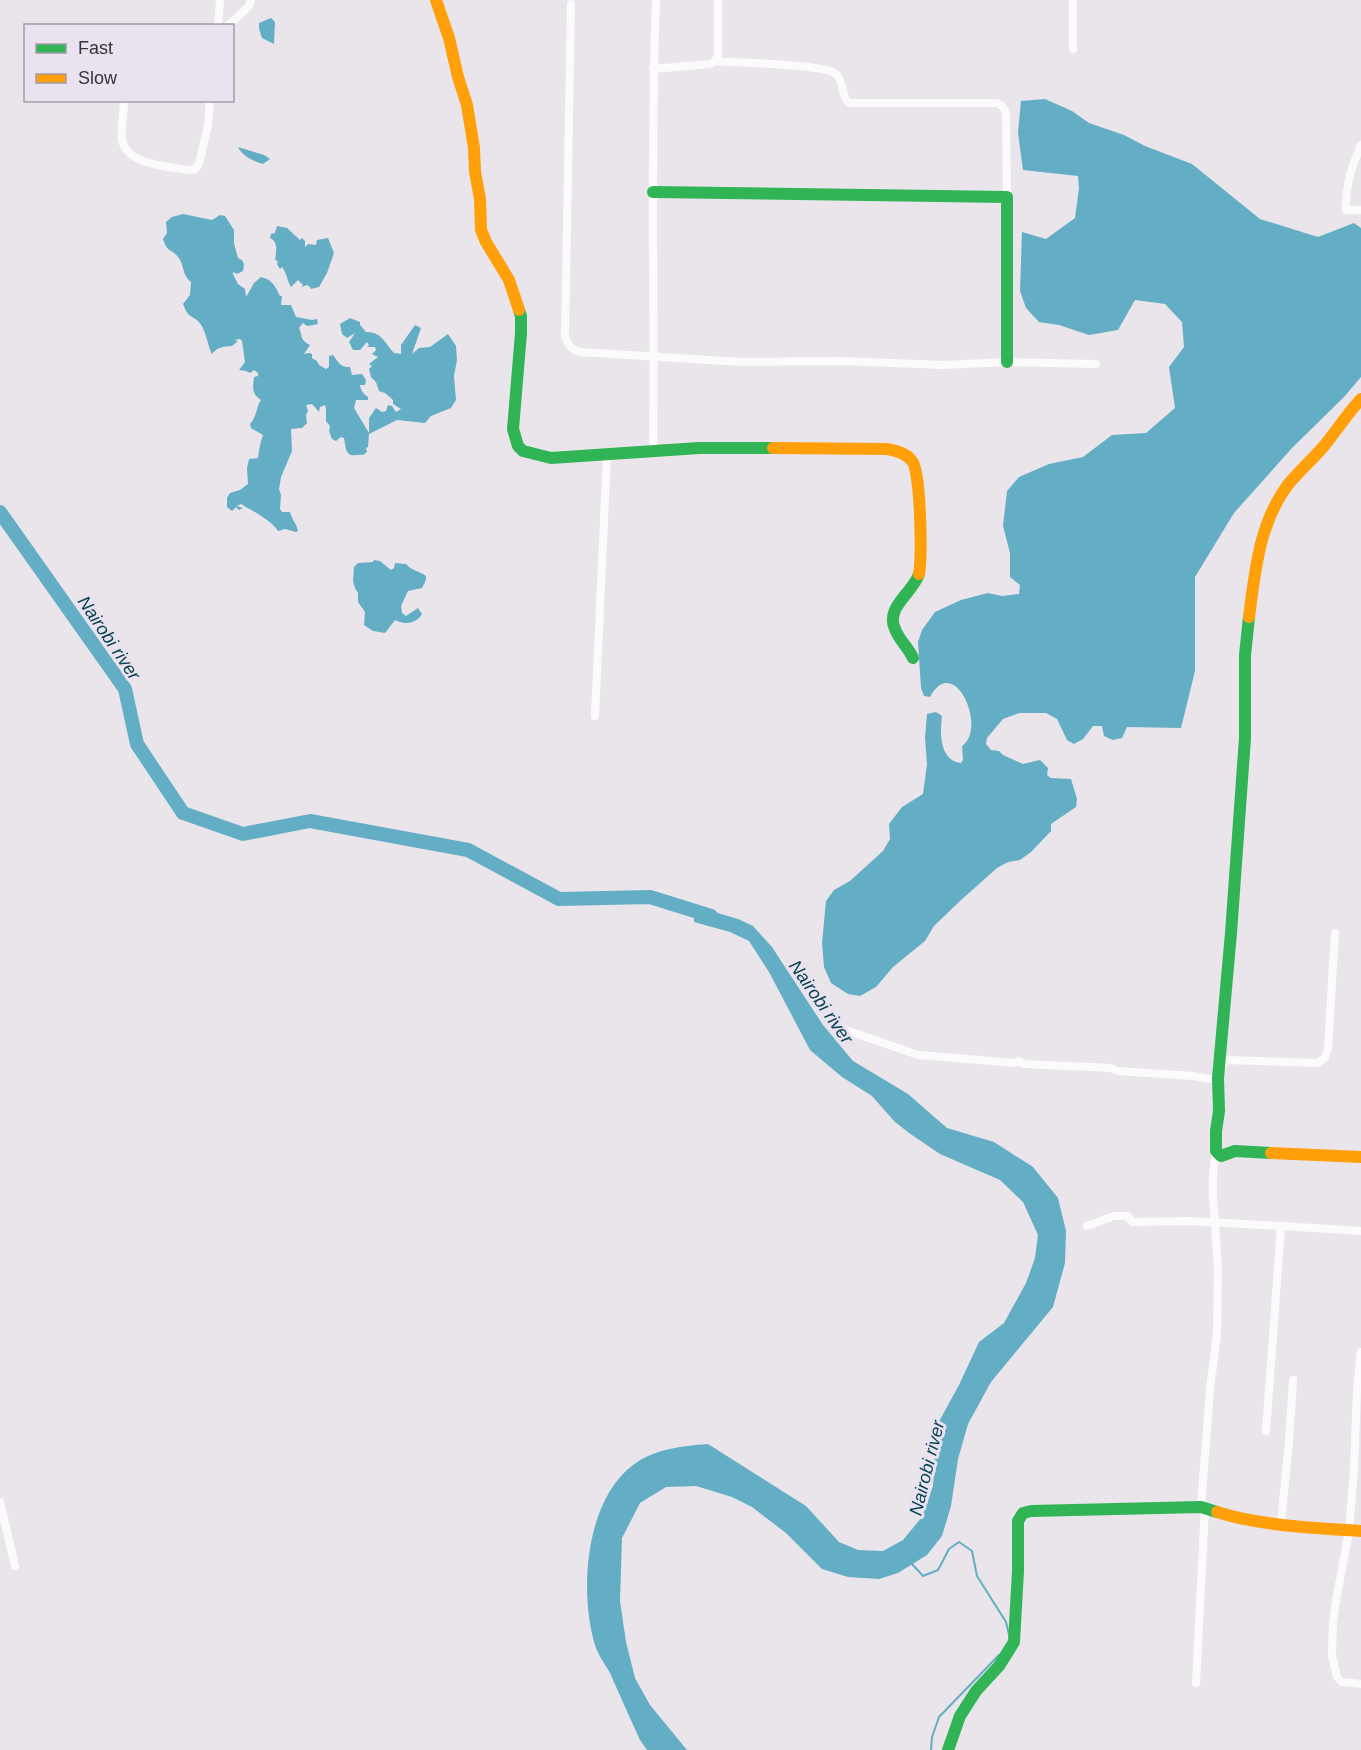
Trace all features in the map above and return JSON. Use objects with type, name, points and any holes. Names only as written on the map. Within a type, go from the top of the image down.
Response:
[{"type":"street","points":[[218,24],[220,0]]},
{"type":"street","points":[[230,24],[249,6],[251,0]]},
{"type":"street","points":[[436,0],[467,105],[480,198],[481,230],[509,280],[521,316],[513,429],[518,446],[523,451],[551,458],[699,448],[887,449],[900,452],[914,462],[920,480],[918,579],[895,609],[893,624],[895,631],[909,648],[913,658]]},
{"type":"street","points":[[653,452],[653,69],[656,0]]},
{"type":"street","points":[[715,62],[718,56],[718,0]]},
{"type":"street","points":[[1073,0],[1073,49]]},
{"type":"street","points":[[571,4],[565,336],[572,349],[580,352],[742,363],[840,361],[944,365],[1007,362],[1096,364]]},
{"type":"street","points":[[653,69],[715,62],[813,68],[833,72],[838,76],[844,97],[849,104],[997,104],[1002,106],[1006,112],[1007,362]]},
{"type":"street","points":[[122,102],[122,141],[129,154],[140,160],[190,170],[195,169],[198,164],[208,125],[210,102]]},
{"type":"street","points":[[1361,145],[1347,183],[1346,210],[1361,210]]},
{"type":"street","points":[[653,192],[1007,197]]},
{"type":"street","points":[[1196,1683],[1210,1389],[1217,1334],[1218,1268],[1213,1181],[1216,1131],[1220,1111],[1219,1073],[1245,738],[1245,656],[1256,562],[1260,544],[1275,506],[1287,486],[1318,453],[1361,399]]},
{"type":"street","points":[[595,716],[608,455]]},
{"type":"street","points":[[843,1029],[918,1055],[1111,1068],[1117,1071],[1210,1078],[1219,1073],[1227,1060],[1318,1063],[1324,1058],[1329,1048],[1335,933]]},
{"type":"street","points":[[1216,1151],[1221,1156],[1235,1151],[1361,1157]]},
{"type":"street","points":[[1087,1226],[1114,1216],[1128,1216],[1132,1222],[1168,1221],[1361,1231]]},
{"type":"street","points":[[1266,1431],[1281,1227]]},
{"type":"street","points":[[1361,1352],[1354,1470],[1355,1531],[1336,1601],[1332,1655],[1336,1677],[1342,1682],[1361,1684]]},
{"type":"street","points":[[1281,1523],[1293,1380]]},
{"type":"street","points":[[0,1502],[15,1566]]},
{"type":"street","points":[[948,1750],[960,1716],[976,1691],[999,1666],[1014,1642],[1018,1521],[1023,1513],[1203,1508],[1235,1518],[1355,1531]]},
{"type":"water","points":[[271,18],[275,22],[274,44],[262,38],[259,29],[259,23]]},
{"type":"water","points":[[1045,99],[1072,111],[1089,123],[1192,164],[1260,219],[1318,237],[1354,223],[1361,228],[1361,377],[1292,448],[1234,513],[1195,577],[1195,671],[1181,728],[1127,727],[1122,738],[1113,740],[1104,736],[1102,726],[1093,726],[1083,739],[1074,744],[1067,740],[1057,719],[1046,713],[1019,713],[1003,719],[987,738],[986,744],[991,750],[999,751],[1023,764],[1040,760],[1048,768],[1047,775],[1051,778],[1071,779],[1077,799],[1076,807],[1051,824],[1051,831],[1031,852],[1020,860],[1008,862],[997,868],[960,901],[934,926],[925,941],[893,967],[876,987],[860,996],[848,994],[831,983],[824,967],[822,943],[826,901],[834,890],[850,881],[883,851],[890,839],[889,824],[902,807],[923,794],[927,764],[925,738],[927,714],[936,712],[942,716],[942,745],[948,757],[954,761],[961,763],[963,760],[962,746],[969,737],[970,711],[958,688],[949,683],[939,685],[930,697],[924,696],[921,688],[918,642],[922,630],[935,612],[961,600],[988,593],[1002,596],[1019,594],[1020,585],[1010,577],[1010,553],[1003,526],[1007,491],[1019,477],[1049,464],[1083,457],[1112,435],[1146,433],[1175,408],[1169,367],[1184,347],[1182,322],[1165,304],[1135,300],[1118,330],[1089,335],[1059,325],[1039,322],[1026,308],[1020,291],[1022,232],[1046,239],[1075,218],[1079,188],[1078,176],[1023,170],[1018,133],[1021,101]]},
{"type":"water","points":[[238,147],[270,159],[263,164],[259,163],[245,156]]},
{"type":"water","points":[[183,214],[212,220],[220,215],[225,216],[234,230],[234,243],[238,258],[244,264],[243,271],[237,274],[233,272],[233,274],[238,284],[245,289],[246,297],[254,283],[261,277],[273,284],[282,296],[281,305],[291,305],[296,317],[317,319],[318,324],[307,326],[303,323],[299,328],[303,339],[310,345],[304,354],[312,354],[312,358],[326,369],[329,367],[329,356],[333,355],[342,365],[350,367],[352,375],[362,374],[366,380],[365,385],[360,385],[360,387],[368,400],[356,400],[354,408],[369,433],[369,418],[376,408],[382,412],[386,411],[388,405],[392,406],[396,412],[401,409],[393,404],[393,400],[385,393],[379,391],[376,382],[371,377],[369,369],[372,366],[369,364],[378,357],[372,354],[376,350],[375,347],[367,347],[369,345],[367,342],[360,350],[353,350],[349,342],[355,333],[347,338],[342,334],[340,324],[350,318],[360,322],[366,332],[379,336],[394,353],[401,354],[401,345],[415,325],[421,328],[412,354],[419,348],[430,347],[448,334],[456,346],[457,360],[454,376],[456,400],[451,408],[431,416],[425,423],[397,420],[369,434],[367,452],[363,455],[350,455],[344,438],[341,437],[336,441],[332,439],[330,426],[326,421],[325,405],[320,407],[319,412],[312,404],[306,405],[307,423],[302,428],[291,429],[292,451],[281,477],[279,489],[280,509],[282,512],[290,512],[298,531],[296,532],[285,529],[278,531],[266,519],[241,504],[237,506],[243,508],[239,510],[236,507],[232,511],[227,507],[227,498],[230,493],[248,484],[249,459],[258,458],[263,435],[251,428],[250,424],[261,400],[253,390],[254,377],[258,376],[258,373],[254,370],[250,373],[239,370],[245,362],[240,339],[234,340],[238,341],[232,346],[219,348],[212,354],[201,324],[189,315],[183,304],[190,295],[191,282],[180,260],[168,249],[163,239],[167,233],[166,222],[172,217]]},
{"type":"water","points":[[277,226],[287,228],[300,240],[302,238],[305,241],[305,247],[308,244],[316,245],[317,240],[328,238],[334,253],[319,287],[311,289],[308,285],[301,287],[303,285],[298,280],[291,287],[284,270],[282,267],[280,269],[278,261],[275,260],[276,245],[270,238]]},
{"type":"water","points":[[380,561],[391,570],[395,563],[406,564],[426,576],[422,588],[408,591],[401,606],[402,613],[406,616],[418,608],[422,614],[410,623],[395,620],[385,633],[373,631],[364,625],[365,612],[358,602],[358,593],[353,581],[354,567],[358,563]]},
{"type":"water","points":[[694,906],[738,919],[753,926],[772,947],[823,1025],[853,1061],[908,1094],[947,1128],[994,1142],[1033,1167],[1058,1198],[1066,1231],[1065,1263],[1053,1307],[991,1382],[968,1424],[958,1459],[951,1506],[942,1536],[927,1555],[898,1573],[879,1579],[848,1577],[822,1569],[786,1533],[752,1507],[732,1497],[696,1486],[666,1487],[640,1503],[622,1538],[620,1601],[626,1642],[635,1678],[650,1705],[687,1750],[647,1750],[640,1740],[595,1645],[587,1600],[587,1574],[596,1524],[605,1501],[617,1481],[633,1465],[650,1455],[678,1447],[708,1444],[806,1506],[839,1542],[858,1550],[883,1551],[903,1540],[922,1517],[933,1486],[936,1427],[979,1342],[1004,1323],[1026,1283],[1035,1258],[1038,1235],[1023,1202],[1000,1180],[940,1154],[909,1133],[894,1121],[872,1096],[842,1077],[810,1050],[769,972],[749,941],[730,932],[694,922]]},
{"type":"waterway","name":"Nairobi river","points":[[0,512],[125,689],[137,744],[183,813],[243,834],[310,821],[468,850],[559,899],[650,897],[711,916]]},
{"type":"waterway","points":[[912,1564],[923,1576],[938,1570],[949,1549],[959,1542],[972,1551],[977,1576],[1006,1622],[1009,1635]]},
{"type":"waterway","points":[[931,1750],[932,1737],[939,1717],[999,1655]]},
{"type":"traffic: fast","points":[[653,192],[1007,197],[1007,362]]},
{"type":"traffic: fast","points":[[519,310],[521,333],[513,429],[518,446],[523,451],[551,458],[699,448],[773,448]]},
{"type":"traffic: fast","points":[[913,658],[897,633],[893,621],[897,607],[919,574]]},
{"type":"traffic: fast","points":[[1249,617],[1245,655],[1245,738],[1218,1078],[1219,1111],[1216,1151],[1221,1156],[1235,1151],[1271,1153]]},
{"type":"traffic: fast","points":[[948,1750],[960,1716],[976,1691],[999,1666],[1014,1642],[1018,1521],[1023,1513],[1201,1507],[1217,1512]]},
{"type":"traffic: slow","points":[[436,0],[467,105],[480,199],[481,230],[509,280],[519,310]]},
{"type":"traffic: slow","points":[[1249,617],[1260,549],[1270,516],[1287,486],[1324,446],[1361,399]]},
{"type":"traffic: slow","points":[[773,448],[887,449],[910,458],[915,468],[919,497],[919,574]]},
{"type":"traffic: slow","points":[[1271,1153],[1361,1157]]},
{"type":"traffic: slow","points":[[1217,1512],[1270,1523],[1361,1531]]}]
